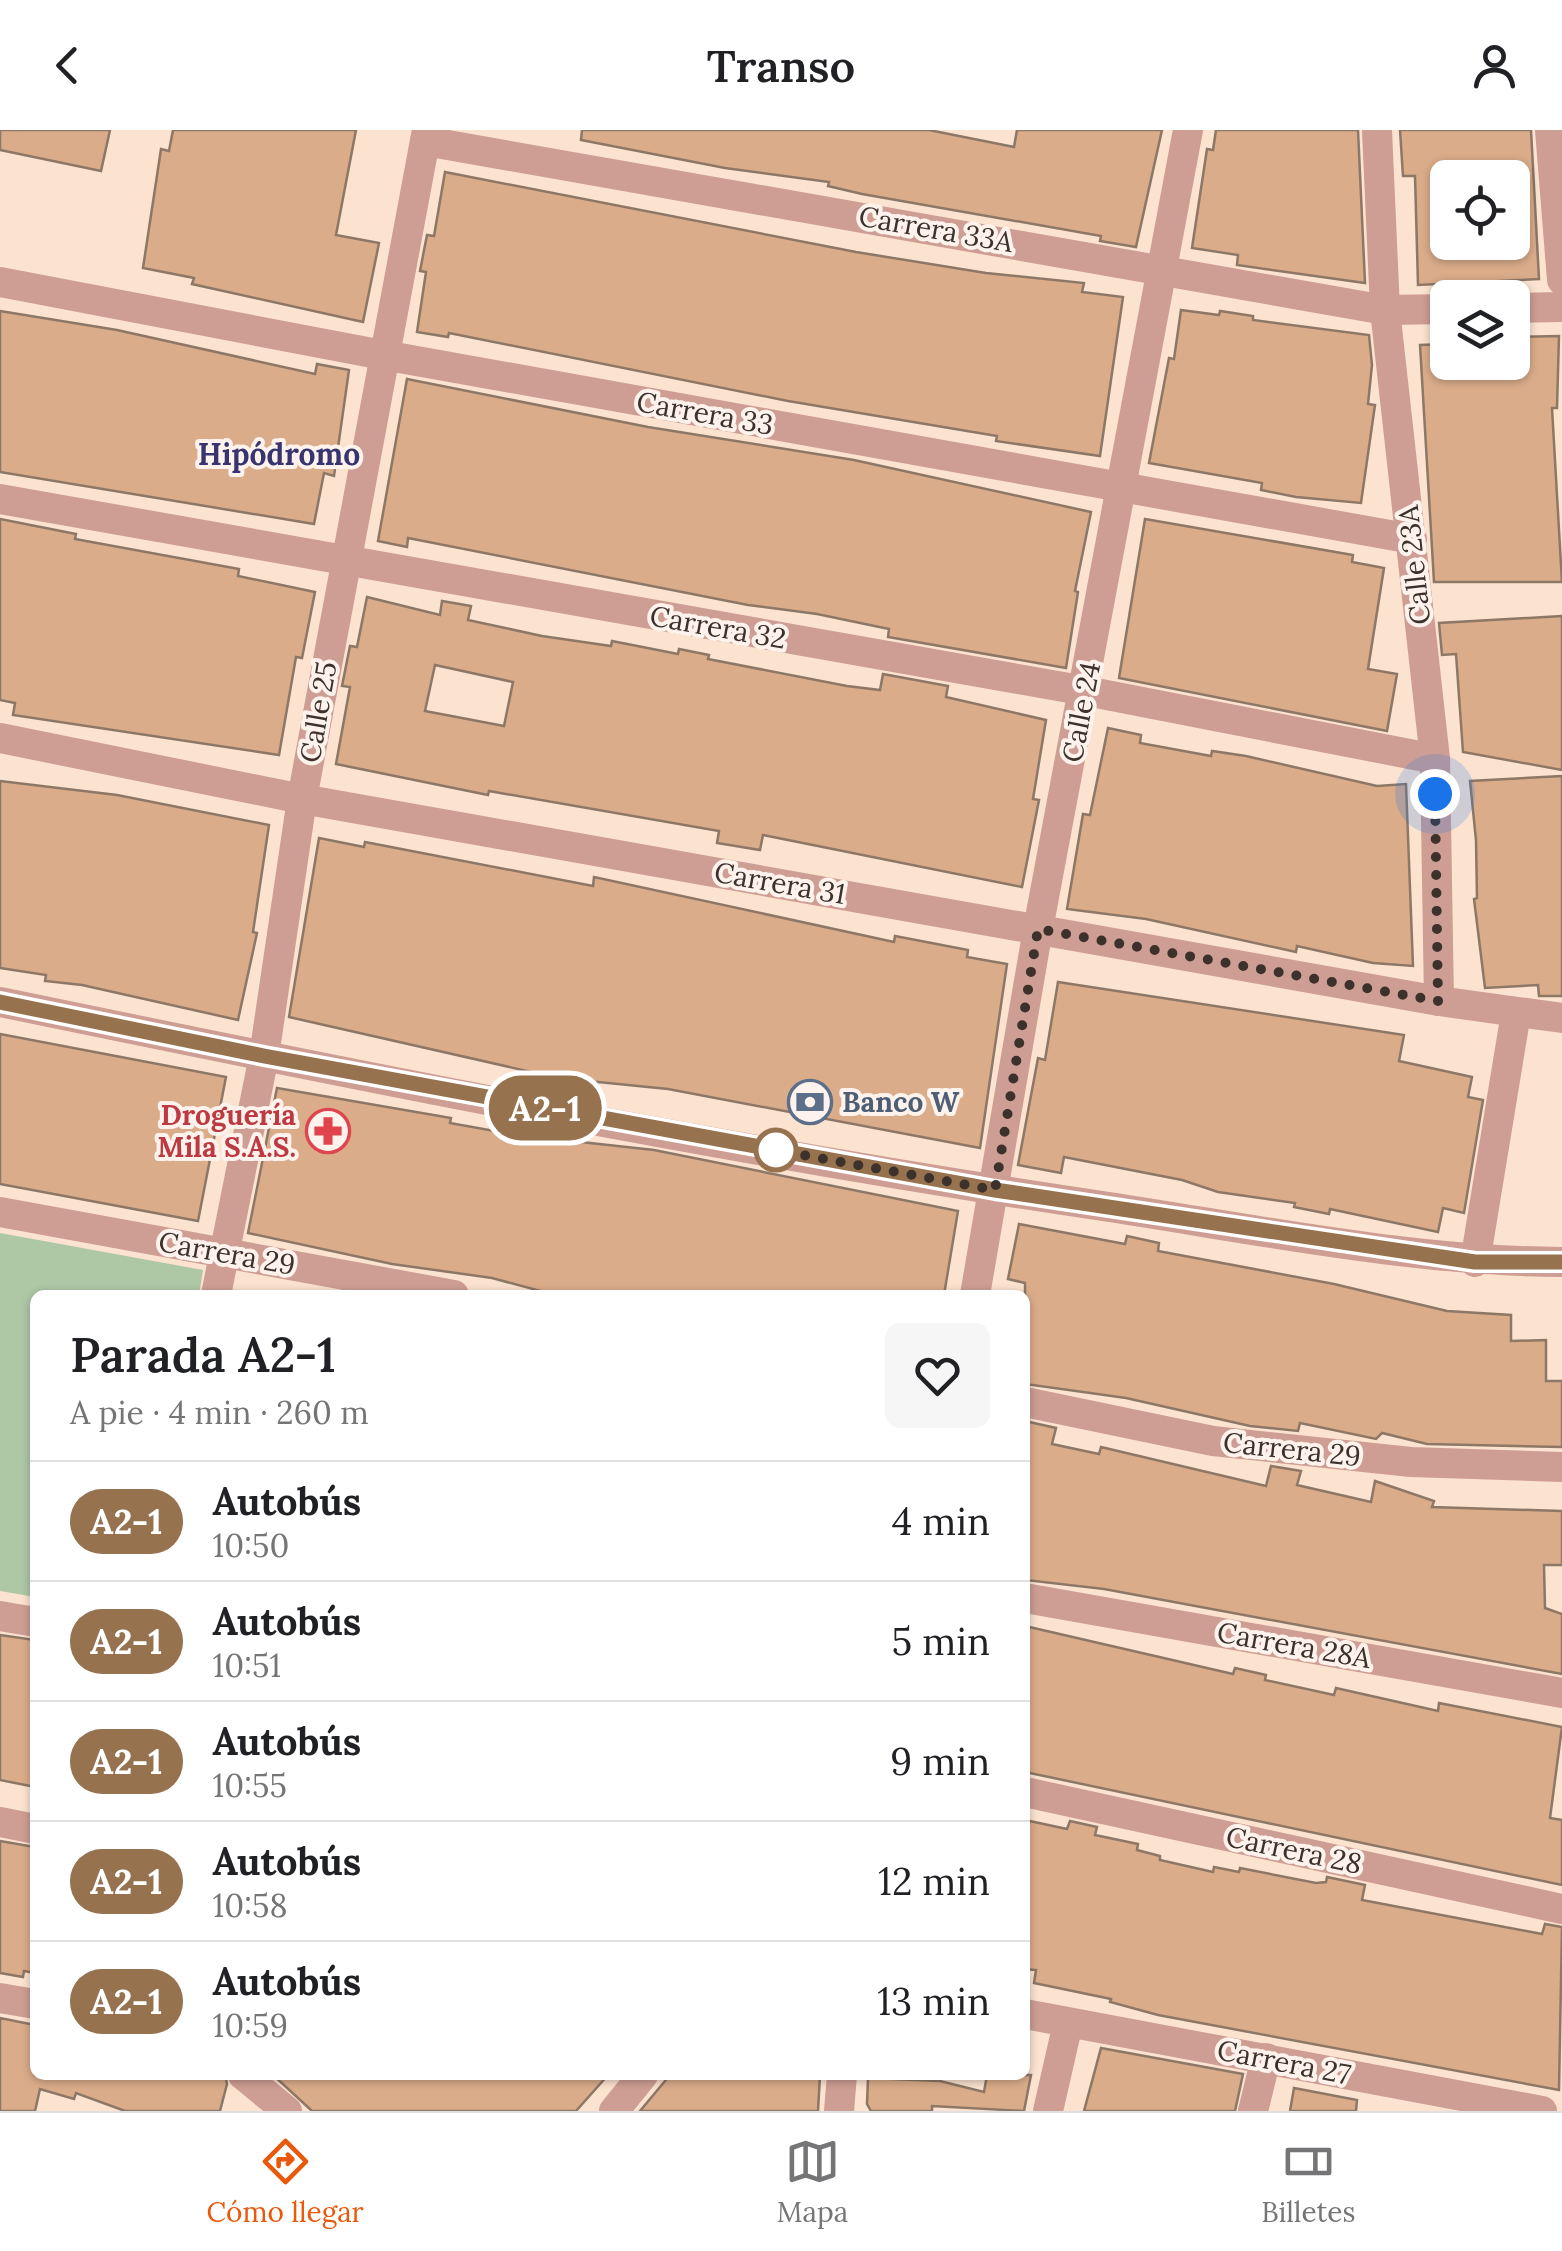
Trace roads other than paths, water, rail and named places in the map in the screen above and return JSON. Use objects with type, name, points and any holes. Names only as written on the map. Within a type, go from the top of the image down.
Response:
[{"type":"street","name":"Calle 24","points":[[976,1290],[1038,929],[1086,691],[1188,130]]},
{"type":"street","name":"Calle 23A","points":[[1377,130],[1384,310],[1435,759],[1438,1001]]},
{"type":"street","points":[[1550,130],[1562,280]]},
{"type":"street","name":"Carrera 33A","points":[[426,136],[1384,310],[1430,309]]},
{"type":"street","name":"Calle 25","points":[[217,1290],[264,1056],[302,799],[344,562],[426,136]]},
{"type":"street","name":"Carrera 33","points":[[0,282],[383,356],[1412,539]]},
{"type":"street","points":[[1530,307],[1562,306]]},
{"type":"street","name":"Carrera 32","points":[[0,499],[1086,691],[1435,759]]},
{"type":"street","name":"Carrera 31","points":[[0,738],[302,799],[1438,1001],[1562,1018]]},
{"type":"street","points":[[0,1002],[264,1056],[995,1190],[1475,1262],[1562,1262]]},
{"type":"street","points":[[1475,1262],[1516,1013]]},
{"type":"street","name":"Carrera 29","points":[[0,1212],[427,1290]]},
{"type":"street","name":"Carrera 29","points":[[1030,1403],[1214,1441],[1411,1462],[1562,1467]]},
{"type":"street","name":"Carrera 28A","points":[[1030,1599],[1562,1693]]},
{"type":"street","points":[[0,1616],[30,1621]]},
{"type":"street","name":"Carrera 28","points":[[1030,1793],[1562,1909]]},
{"type":"street","points":[[0,1822],[30,1827]]},
{"type":"street","points":[[0,1998],[30,2003]]},
{"type":"street","name":"Carrera 27","points":[[1030,2015],[1266,2058],[1460,2104],[1542,2111]]},
{"type":"street","points":[[1048,2111],[1068,2023]]},
{"type":"street","points":[[1253,2111],[1266,2058]]},
{"type":"street","points":[[614,2111],[639,2080]]},
{"type":"street","points":[[839,2111],[842,2080]]},
{"type":"street","points":[[252,2092],[286,2111]]},
{"type":"place","name":"Banco W","points":[[810,1102]]},
{"type":"place","name":"Droguería Mila S.A.S.","points":[[328,1131]]},
{"type":"district","name":"Hipódromo","points":[[279,455]]}]
